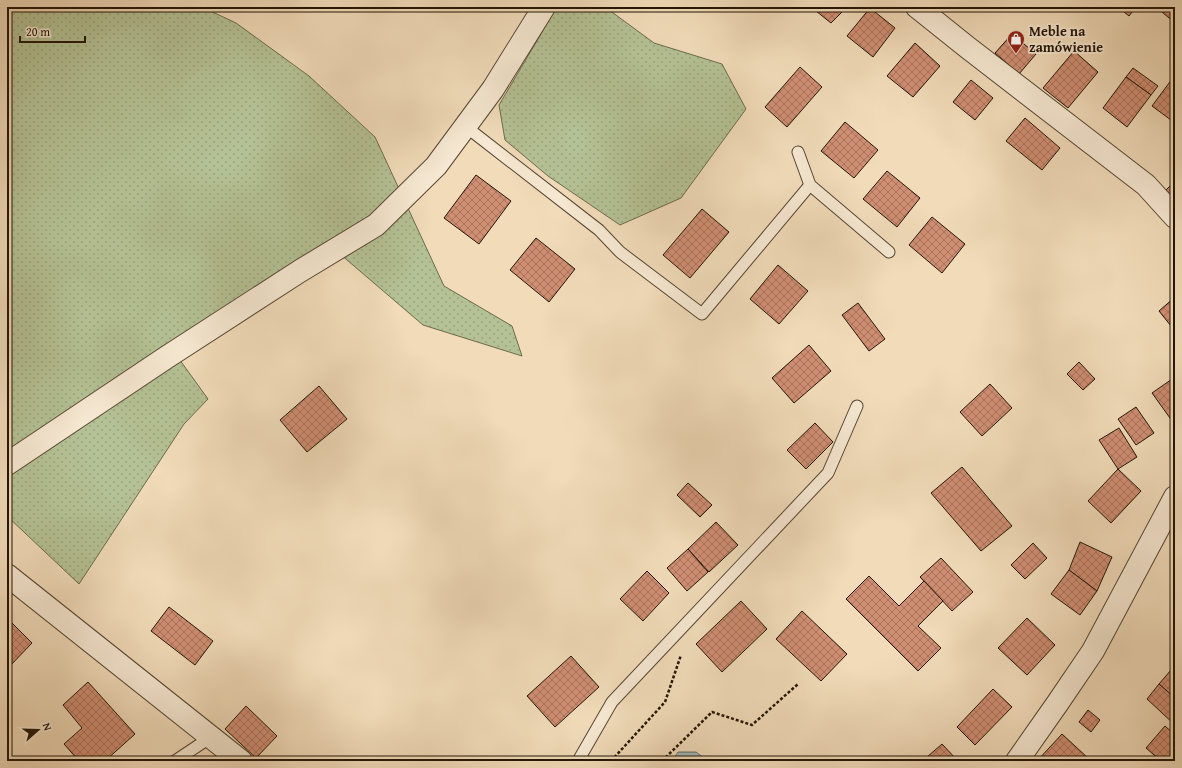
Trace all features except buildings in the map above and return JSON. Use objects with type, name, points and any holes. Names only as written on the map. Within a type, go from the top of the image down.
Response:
[{"type":"street","points":[[7,464],[167,357],[300,271],[376,225],[436,166],[493,89],[544,7]]},
{"type":"street","points":[[917,7],[1146,185],[1175,217]]},
{"type":"street","points":[[1017,761],[1058,704],[1093,651],[1175,497]]},
{"type":"street","points":[[7,575],[241,761]]},
{"type":"lane","points":[[465,126],[599,230],[620,252],[702,314],[810,185]]},
{"type":"lane","points":[[798,152],[810,185],[889,252]]},
{"type":"lane","points":[[578,761],[612,702],[828,473],[857,406]]},
{"type":"lane","points":[[175,761],[211,737]]},
{"type":"path","points":[[611,761],[665,702],[681,654]]},
{"type":"path","points":[[662,761],[712,712],[752,725],[798,684]]},
{"type":"green space","points":[[7,7],[202,7],[236,23],[309,76],[375,137],[444,286],[512,326],[522,356],[423,325],[326,242],[169,345],[208,399],[184,424],[79,584],[7,516]]},
{"type":"green space","points":[[555,7],[605,7],[654,43],[722,64],[746,109],[681,198],[620,225],[548,176],[505,140],[499,105],[541,34]]},
{"type":"water","points":[[678,752],[696,752],[707,761],[672,761]]},
{"type":"place","name":"Meble na zamówienie","points":[[1016,54]]}]
